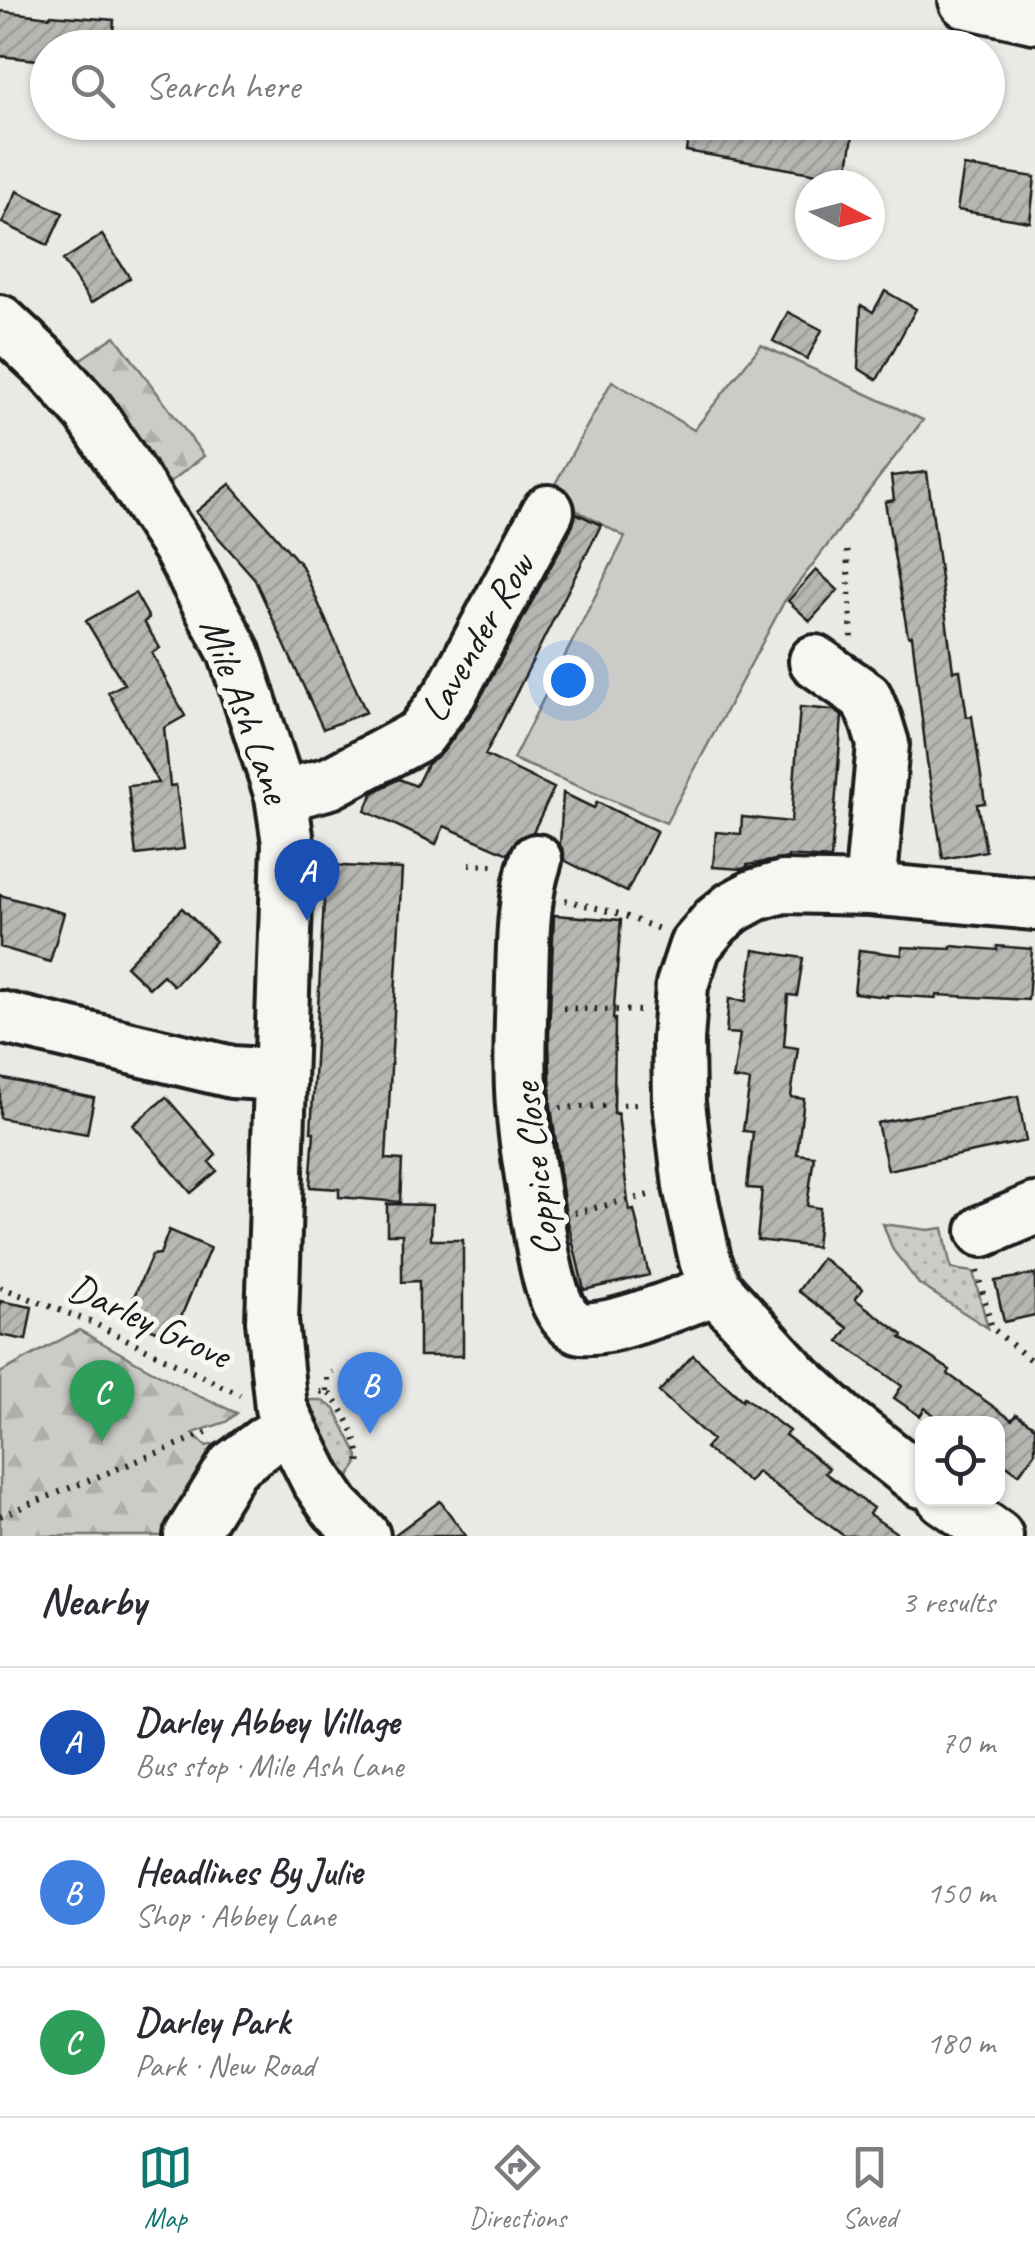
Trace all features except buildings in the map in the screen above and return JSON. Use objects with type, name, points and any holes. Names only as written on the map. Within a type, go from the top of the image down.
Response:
[{"type":"main road","points":[[966,0],[1035,14]]},
{"type":"street","name":"Mile Ash Lane","points":[[0,322],[50,368],[90,413],[178,548],[234,652],[281,796],[288,843],[272,1322],[282,1415]]},
{"type":"street","name":"Lavender Row","points":[[281,796],[330,783],[420,735],[451,693],[548,511]]},
{"type":"street","points":[[815,661],[866,697],[883,744],[870,889]]},
{"type":"street","name":"Coppice Close","points":[[536,860],[523,947],[523,1122],[548,1279],[568,1319],[586,1329],[652,1313],[716,1289]]},
{"type":"street","points":[[915,1476],[796,1377],[716,1289],[705,1260],[690,1186],[679,1103],[682,985],[695,946],[716,921],[755,894],[783,887],[870,889],[1035,904]]},
{"type":"street","points":[[0,1017],[232,1072],[279,1075]]},
{"type":"street","points":[[980,1251],[1035,1209]]},
{"type":"street","points":[[190,1536],[233,1466],[264,1442],[282,1415],[326,1494],[364,1536]]},
{"type":"street","points":[[954,1506],[997,1536]]},
{"type":"path","points":[[847,550],[855,690]]},
{"type":"path","points":[[583,905],[652,926]]},
{"type":"path","points":[[562,1008],[641,1011]]},
{"type":"path","points":[[577,1108],[608,1106]]},
{"type":"path","points":[[581,1211],[644,1196]]},
{"type":"path","points":[[980,1251],[992,1328],[1035,1364]]},
{"type":"path","name":"Darley Grove","points":[[0,1287],[94,1323],[282,1415]]},
{"type":"path","points":[[327,1391],[327,1378],[333,1372]]},
{"type":"path","points":[[0,1516],[211,1431]]},
{"type":"green space","points":[[115,336],[204,456],[160,490],[63,371]]},
{"type":"green space","points":[[761,345],[923,420],[784,602],[666,823],[513,759],[625,537],[549,495],[612,381],[694,430]]},
{"type":"green space","points":[[883,1224],[943,1228],[951,1269],[973,1272],[988,1328],[919,1284],[893,1250]]},
{"type":"green space","points":[[79,1330],[194,1394],[237,1413],[226,1422],[193,1433],[206,1446],[241,1438],[184,1536],[0,1536],[0,1373]]},
{"type":"green space","points":[[309,1400],[321,1400],[335,1409],[358,1456],[357,1465],[344,1484],[314,1422]]},
{"type":"place","name":"Darley Abbey Village","points":[[307,921]]},
{"type":"place","name":"Headlines By Julie","points":[[370,1434]]},
{"type":"place","name":"Darley Park","points":[[102,1442]]}]
